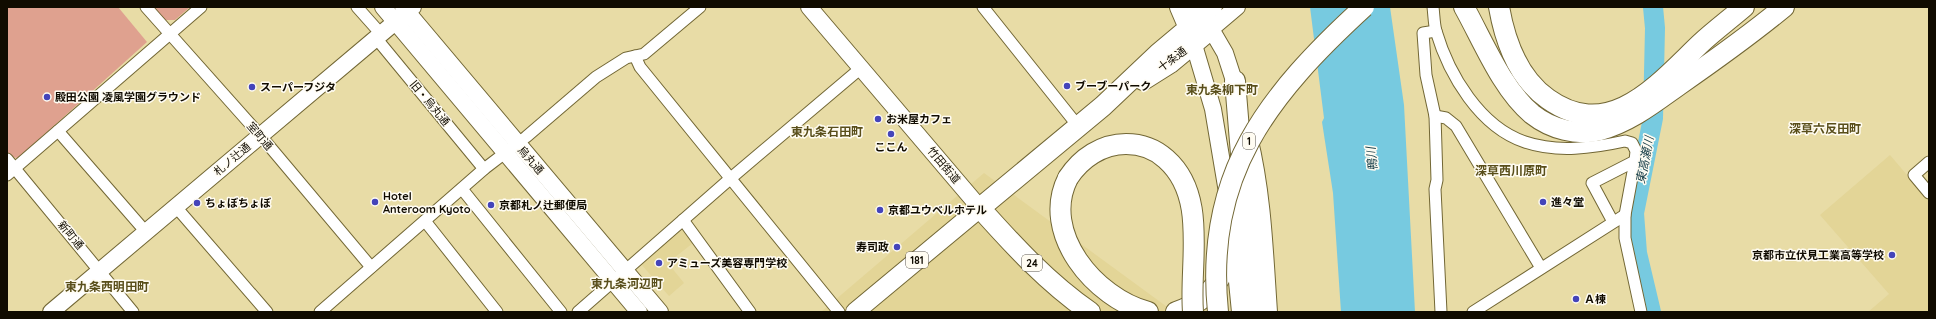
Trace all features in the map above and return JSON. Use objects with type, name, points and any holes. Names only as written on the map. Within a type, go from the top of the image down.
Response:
[{"type":"highway","points":[[1180,7],[1200,22]]},
{"type":"highway","name":"1","points":[[1208,312],[1207,262],[1211,220],[1221,184],[1239,139],[1252,115],[1283,73],[1350,7]]},
{"type":"highway","name":"1","points":[[1218,312],[1216,278],[1220,227],[1230,184],[1246,147],[1286,85],[1329,39],[1364,7]]},
{"type":"highway","points":[[1464,7],[1512,92],[1526,108],[1542,121],[1564,130],[1588,132],[1614,125],[1671,84],[1737,44],[1784,7]]},
{"type":"highway","points":[[1499,7],[1509,46],[1521,70],[1535,88],[1552,102],[1573,111],[1595,114],[1617,111],[1643,103]]},
{"type":"highway","points":[[1671,84],[1753,10]]},
{"type":"highway","name":"十条通","points":[[980,208],[1102,106],[1158,54],[1200,22]]},
{"type":"highway","points":[[1235,81],[1254,312]]},
{"type":"highway","points":[[1148,312],[1124,303],[1104,289],[1087,272],[1073,253],[1064,232],[1060,214],[1062,194],[1068,178],[1078,164],[1091,154],[1106,148],[1120,145],[1135,145],[1150,149],[1163,157],[1175,168],[1188,189],[1192,209],[1193,312]]},
{"type":"highway","name":"竹田街道","points":[[980,208],[1015,248],[1065,295],[1090,312]]},
{"type":"highway","points":[[1176,312],[1189,307],[1200,300],[1209,292],[1220,278],[1227,252],[1230,210]]},
{"type":"main road","name":"181","points":[[855,312],[980,208]]},
{"type":"street","name":"室町通","points":[[146,7],[260,135],[371,267]]},
{"type":"street","points":[[11,172],[201,7]]},
{"type":"street","name":"旧・烏丸通","points":[[357,7],[378,36],[484,169]]},
{"type":"street","name":"烏丸通","points":[[383,7],[405,12],[613,282],[639,312]]},
{"type":"street","points":[[320,312],[484,169],[596,77],[613,65],[644,54],[700,7]]},
{"type":"street","name":"竹田街道","points":[[810,7],[980,208]]},
{"type":"street","points":[[983,7],[1078,126]]},
{"type":"street","name":"十条通","points":[[1200,22],[1237,7]]},
{"type":"street","points":[[1433,7],[1436,31],[1451,69],[1470,99],[1490,120],[1504,130],[1525,142],[1570,148],[1625,141],[1632,143],[1636,151],[1625,215],[1625,238],[1641,312]]},
{"type":"street","name":"札ノ辻通","points":[[51,312],[405,12]]},
{"type":"street","points":[[1200,22],[1225,53],[1235,81],[1252,151],[1263,230],[1269,312]]},
{"type":"street","points":[[1200,22],[1230,210],[1240,312]]},
{"type":"street","points":[[1436,31],[1423,33],[1426,75],[1435,116],[1437,180],[1435,189],[1441,312]]},
{"type":"street","points":[[636,56],[640,67],[839,312]]},
{"type":"street","points":[[578,312],[731,178],[862,68]]},
{"type":"street","points":[[1435,116],[1446,118],[1456,126],[1541,268]]},
{"type":"street","points":[[58,131],[145,231]]},
{"type":"street","name":"烏丸通","points":[[511,148],[626,270],[660,312]]},
{"type":"street","name":"新町通","points":[[7,159],[11,172],[100,271],[133,312]]},
{"type":"street","points":[[1613,222],[1592,183],[1635,161]]},
{"type":"street","points":[[1929,162],[1914,175],[1929,193]]},
{"type":"street","points":[[462,189],[561,312]]},
{"type":"street","points":[[176,207],[267,312]]},
{"type":"street","points":[[1473,312],[1625,215]]},
{"type":"street","points":[[683,220],[750,312]]},
{"type":"street","points":[[425,221],[497,312]]},
{"type":"shaded area","name":"殿田公園 凌風学園グラウンド","points":[[7,7],[118,7],[147,42],[18,158],[11,157],[7,152]]},
{"type":"shaded area","points":[[153,7],[190,7],[175,20],[165,20]]},
{"type":"shaded area","name":"京都市立伏見工業高等学校","points":[[1890,155],[1929,201],[1929,312],[1868,312],[1889,294],[1820,215]]},
{"type":"shaded area","points":[[984,173],[1174,312],[821,312]]},
{"type":"shaded area","name":"アミューズ美容専門学校","points":[[682,229],[693,243],[674,258],[677,261],[671,267],[684,283],[669,296],[641,264]]},
{"type":"water","name":"鴨川","points":[[1310,7],[1390,7],[1404,105],[1415,312],[1341,312],[1333,193],[1322,122],[1324,118]]},
{"type":"waterway","name":"東高瀬川","points":[[1651,312],[1637,253],[1634,213],[1653,118],[1655,28],[1653,7]]},
{"type":"place","name":"ブーブーパーク","points":[[1067,86]]},
{"type":"place","name":"スーパーフジタ","points":[[252,87]]},
{"type":"place","name":"殿田公園 凌風学園グラウンド","points":[[47,97]]},
{"type":"place","name":"お米屋カフェ","points":[[878,119]]},
{"type":"place","name":"ここん","points":[[891,134]]},
{"type":"place","name":"Hotel Anteroom Kyoto","points":[[375,202]]},
{"type":"place","name":"進々堂","points":[[1543,202]]},
{"type":"place","name":"ちょぼちょぼ","points":[[197,203]]},
{"type":"place","name":"京都札ノ辻郵便局","points":[[491,205]]},
{"type":"place","name":"京都ユウベルホテル","points":[[880,210]]},
{"type":"place","name":"寿司政","points":[[897,247]]},
{"type":"place","name":"京都市立伏見工業高等学校","points":[[1892,255]]},
{"type":"place","name":"アミューズ美容専門学校","points":[[659,263]]},
{"type":"place","name":"Ａ棟","points":[[1576,299]]},
{"type":"district","name":"東九条柳下町","points":[[1222,90]]},
{"type":"district","name":"深草六反田町","points":[[1825,129]]},
{"type":"district","name":"東九条石田町","points":[[827,132]]},
{"type":"district","name":"深草西川原町","points":[[1511,171]]},
{"type":"district","name":"東九条河辺町","points":[[627,284]]},
{"type":"district","name":"東九条西明田町","points":[[107,287]]}]
